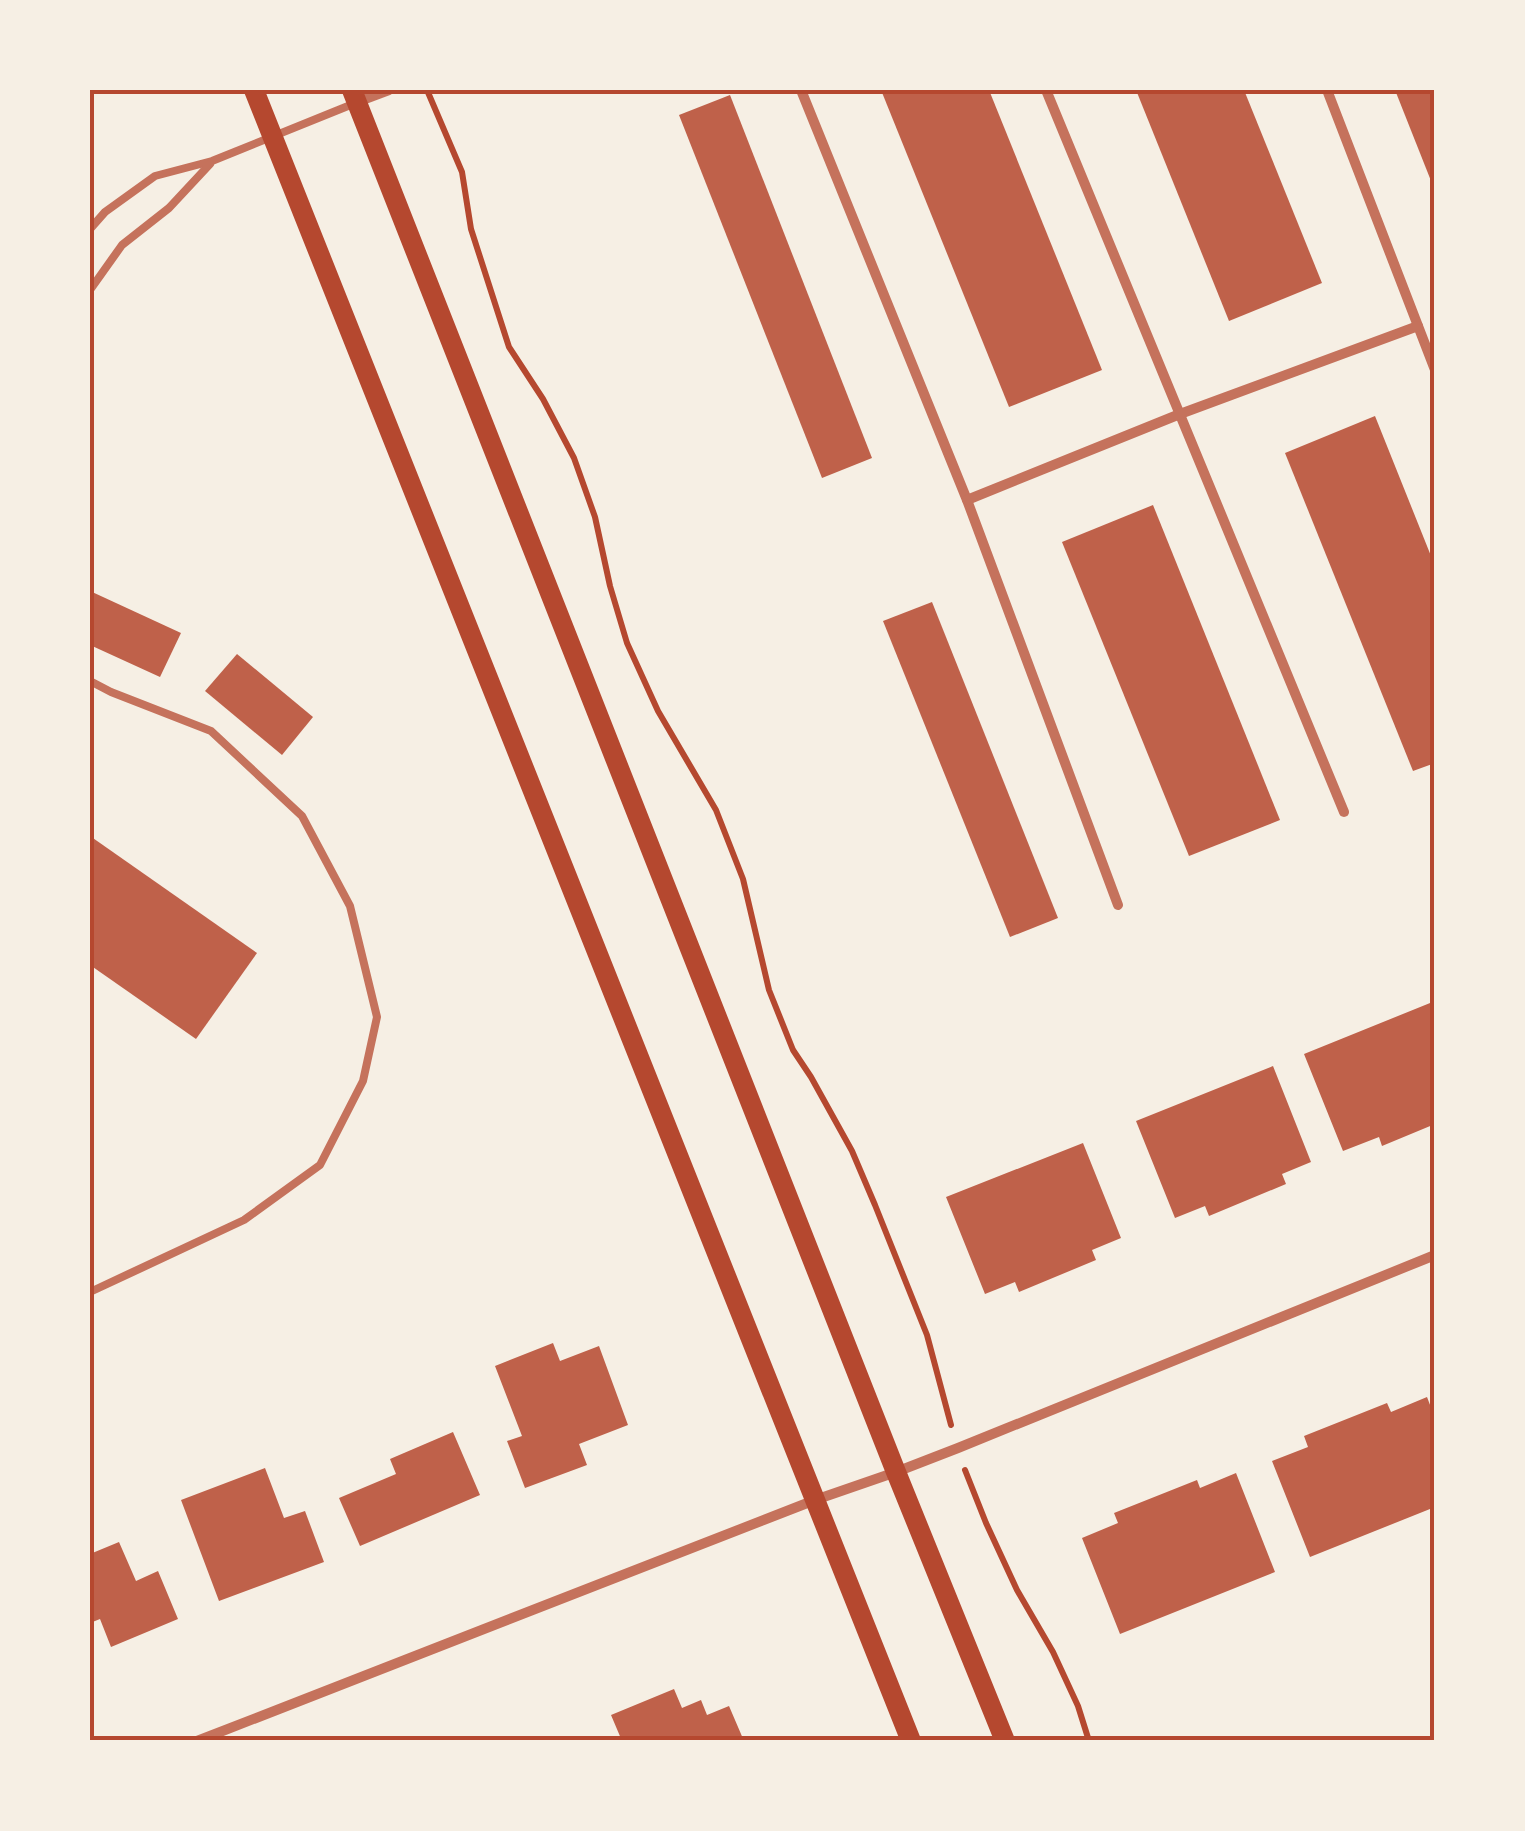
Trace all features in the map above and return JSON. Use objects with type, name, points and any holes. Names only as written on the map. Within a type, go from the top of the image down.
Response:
[{"type":"main road","points":[[254,90],[911,1741]]},
{"type":"main road","points":[[355,96],[1005,1741]]},
{"type":"street","points":[[355,96],[389,90]]},
{"type":"street","points":[[801,90],[966,500],[1118,905]]},
{"type":"street","points":[[1046,90],[1344,812]]},
{"type":"street","points":[[1328,90],[1435,370]]},
{"type":"street","points":[[966,500],[1180,414],[1418,326]]},
{"type":"street","points":[[198,1741],[958,1448],[1435,1255]]},
{"type":"lane","points":[[90,229],[105,212],[156,176],[212,161],[355,96]]},
{"type":"lane","points":[[90,290],[122,246],[169,208],[212,161]]},
{"type":"lane","points":[[90,681],[211,731],[302,816],[350,906],[377,1017],[364,1081],[320,1165],[244,1220],[90,1292]]},
{"type":"path","points":[[427,90],[462,172],[471,229],[510,348],[574,458],[595,517],[627,643],[658,711],[716,810],[743,879],[768,990],[793,1050],[852,1151],[927,1335],[958,1448],[986,1523],[1017,1590],[1053,1652],[1089,1741]]},
{"type":"building","points":[[881,90],[989,90],[1102,370],[1009,407]]},
{"type":"building","points":[[1136,90],[1244,90],[1322,283],[1229,321]]},
{"type":"building","points":[[1395,90],[1435,90],[1435,191]]},
{"type":"building","points":[[730,95],[872,458],[822,478],[679,115]]},
{"type":"building","points":[[1375,416],[1435,566],[1435,763],[1413,771],[1285,453]]},
{"type":"building","points":[[1153,505],[1280,820],[1189,856],[1062,542]]},
{"type":"building","points":[[90,591],[181,633],[160,677],[90,645]]},
{"type":"building","points":[[932,602],[1058,918],[1010,937],[883,621]]},
{"type":"building","points":[[237,654],[313,717],[282,755],[205,691]]},
{"type":"building","points":[[90,836],[257,953],[196,1039],[90,965]]},
{"type":"building","points":[[1435,1001],[1435,1124],[1382,1146],[1379,1137],[1343,1151],[1304,1054]]},
{"type":"building","points":[[1273,1066],[1311,1162],[1282,1174],[1286,1184],[1209,1216],[1205,1206],[1175,1218],[1136,1121]]},
{"type":"building","points":[[1083,1143],[1121,1238],[1092,1250],[1096,1260],[1019,1292],[1015,1282],[985,1294],[946,1197]]},
{"type":"building","points":[[553,1343],[560,1361],[599,1346],[628,1425],[579,1444],[587,1465],[525,1488],[507,1441],[522,1436],[495,1366]]},
{"type":"building","points":[[1427,1397],[1435,1418],[1435,1507],[1310,1557],[1272,1461],[1308,1447],[1304,1436],[1387,1403],[1391,1412]]},
{"type":"building","points":[[453,1432],[480,1495],[360,1546],[339,1498],[396,1474],[390,1459]]},
{"type":"building","points":[[265,1468],[284,1518],[305,1511],[324,1562],[219,1601],[181,1500]]},
{"type":"building","points":[[1236,1473],[1275,1572],[1120,1634],[1082,1538],[1118,1523],[1114,1513],[1197,1480],[1200,1488]]},
{"type":"building","points":[[119,1542],[136,1581],[158,1571],[178,1619],[111,1647],[100,1619],[90,1623],[90,1554]]},
{"type":"building","points":[[674,1689],[682,1708],[701,1700],[707,1715],[729,1706],[744,1741],[622,1741],[611,1715]]}]
